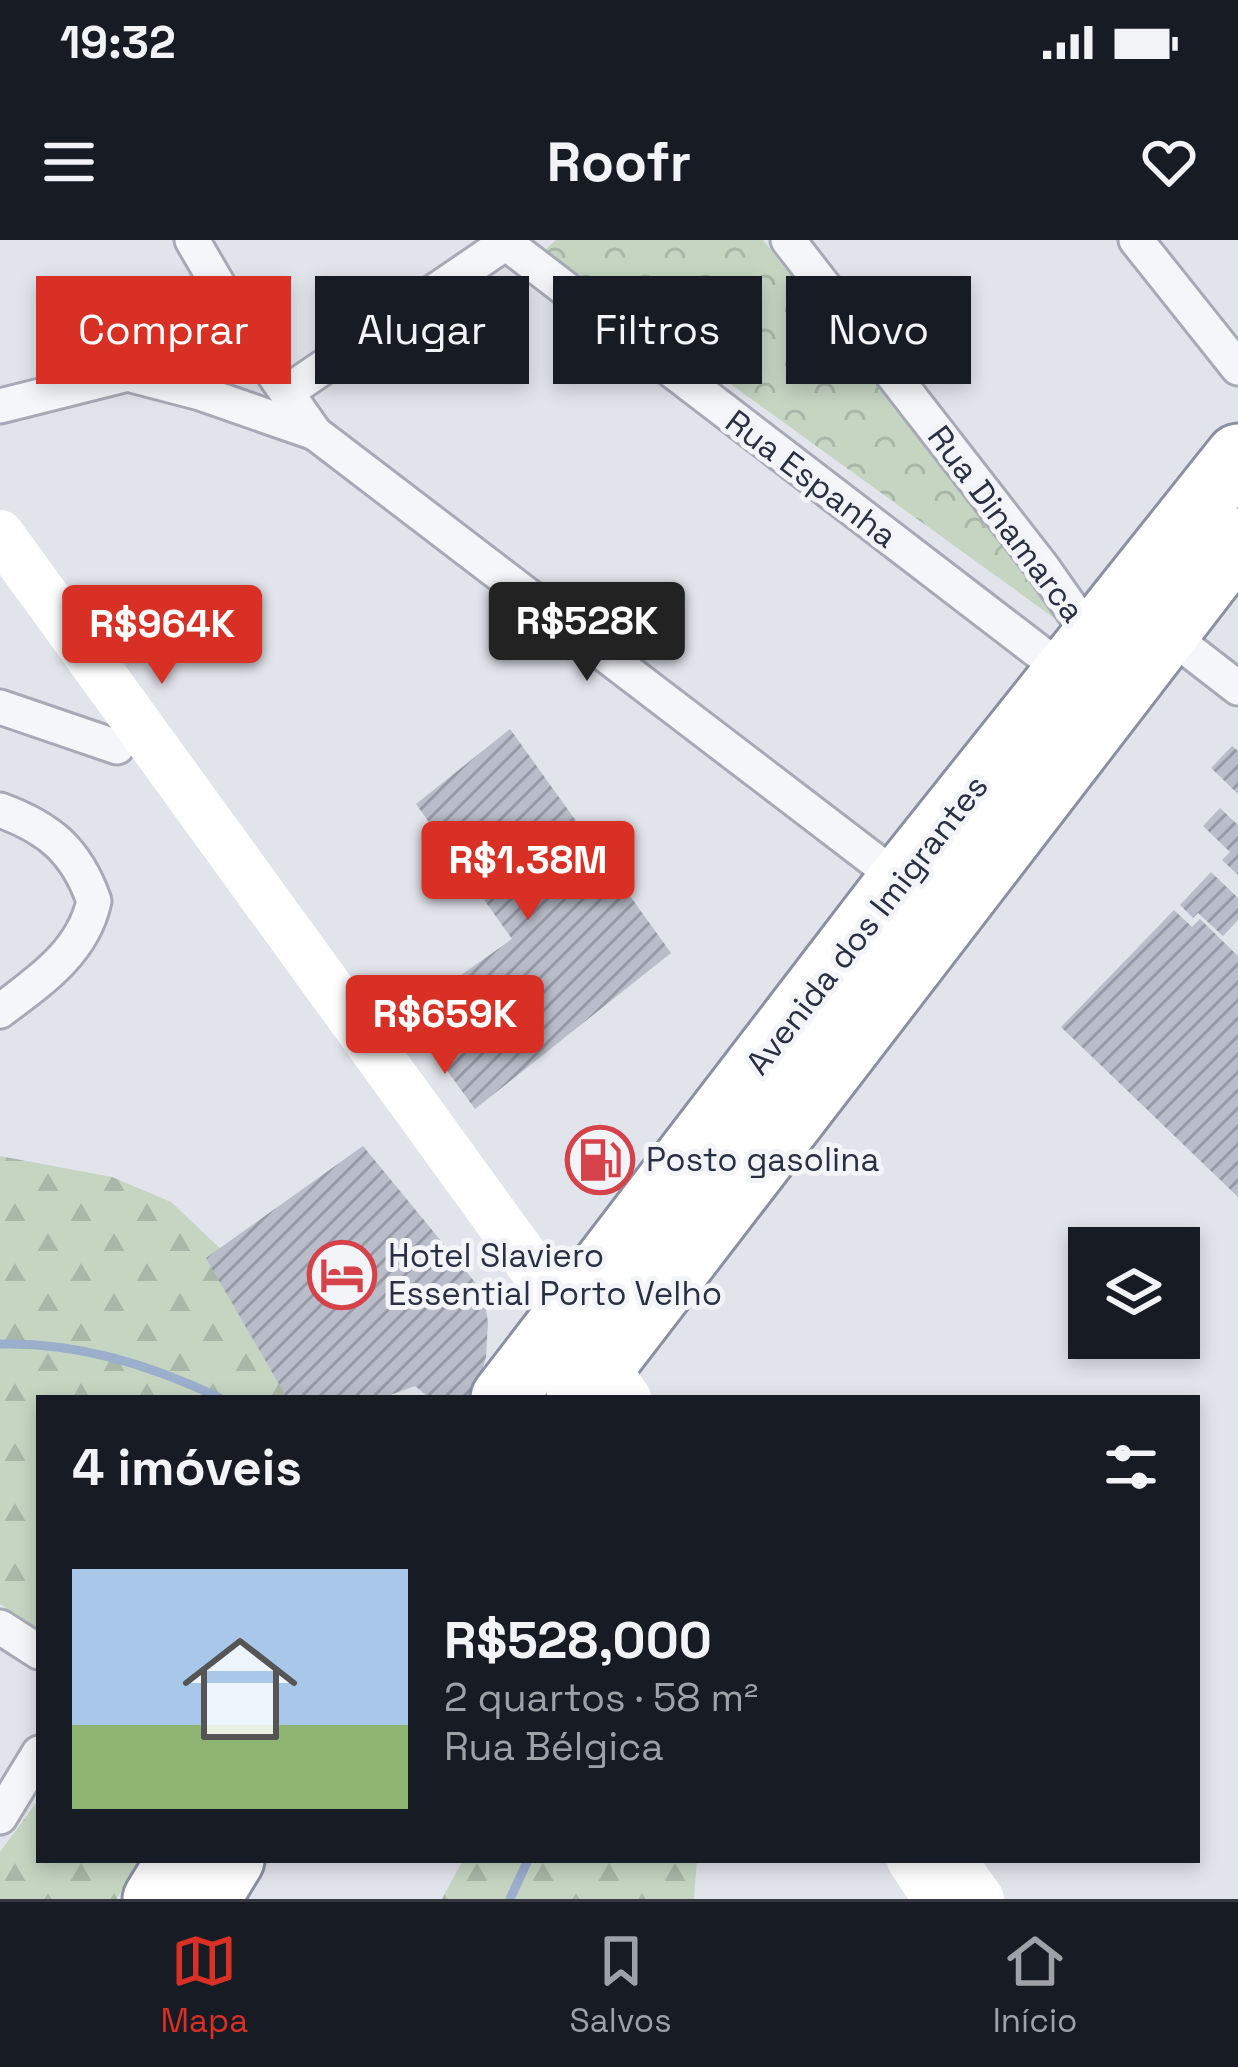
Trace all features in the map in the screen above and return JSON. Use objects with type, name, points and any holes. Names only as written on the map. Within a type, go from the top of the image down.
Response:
[{"type":"highway","name":"Avenida dos Imigrantes","points":[[585,1372],[899,880],[1238,456]]},
{"type":"highway","name":"Avenida dos Imigrantes","points":[[512,1395],[585,1372],[1238,541]]},
{"type":"highway","points":[[155,1899],[176,1863]]},
{"type":"highway","points":[[208,1899],[230,1863]]},
{"type":"street","points":[[192,240],[213,276]]},
{"type":"street","name":"Rua Dinamarca","points":[[788,240],[1043,568],[1078,655]]},
{"type":"street","points":[[1136,240],[1238,368]]},
{"type":"street","points":[[287,392],[505,241]]},
{"type":"street","name":"Rua Espanha","points":[[505,241],[1078,655]]},
{"type":"street","points":[[0,406],[87,384]]},
{"type":"street","points":[[165,384],[316,433]]},
{"type":"street","points":[[281,384],[316,433],[899,880]]},
{"type":"street","points":[[0,534],[585,1372]]},
{"type":"street","points":[[0,590],[585,1372]]},
{"type":"street","points":[[1167,633],[1238,688]]},
{"type":"street","points":[[0,707],[117,747]]},
{"type":"street","points":[[0,810],[56,836],[74,857],[94,901],[83,934],[62,960],[0,1011]]},
{"type":"street","points":[[4,1630],[36,1650]]},
{"type":"street","points":[[0,1817],[36,1758]]},
{"type":"street","points":[[913,1863],[937,1899]]},
{"type":"street","points":[[954,1863],[980,1899]]},
{"type":"green space","points":[[556,240],[763,240],[791,276],[786,276],[786,384],[876,384],[1068,628],[730,384],[762,384],[762,276],[581,276],[545,250]]},
{"type":"green space","points":[[0,1156],[112,1177],[171,1202],[376,1395],[36,1395],[36,1628],[0,1604]]},
{"type":"green space","points":[[36,1803],[36,1863],[137,1863],[117,1899],[0,1899],[0,1852]]},
{"type":"green space","points":[[461,1863],[697,1863],[694,1899],[442,1899]]},
{"type":"building","points":[[510,729],[671,953],[475,1109],[406,1014],[512,939],[416,804]]},
{"type":"building","points":[[1232,746],[1238,751],[1238,794],[1211,768]]},
{"type":"building","points":[[1220,808],[1238,825],[1238,875],[1222,860],[1230,852],[1203,826]]},
{"type":"building","points":[[1211,872],[1238,898],[1238,920],[1223,936],[1198,913],[1193,918],[1180,905]]},
{"type":"building","points":[[1174,910],[1192,927],[1200,919],[1238,956],[1238,1197],[1061,1027]]},
{"type":"building","name":"Hotel Slaviero Essential Porto Velho","points":[[363,1146],[483,1292],[488,1322],[486,1357],[475,1395],[426,1395],[415,1386],[390,1395],[285,1395],[206,1258]]},
{"type":"waterway","points":[[0,1344],[57,1347],[113,1358],[213,1395]]},
{"type":"waterway","points":[[510,1899],[527,1863]]},
{"type":"place","name":"Posto gasolina","points":[[600,1160]]},
{"type":"place","name":"Hotel Slaviero Essential Porto Velho","points":[[342,1275]]}]
